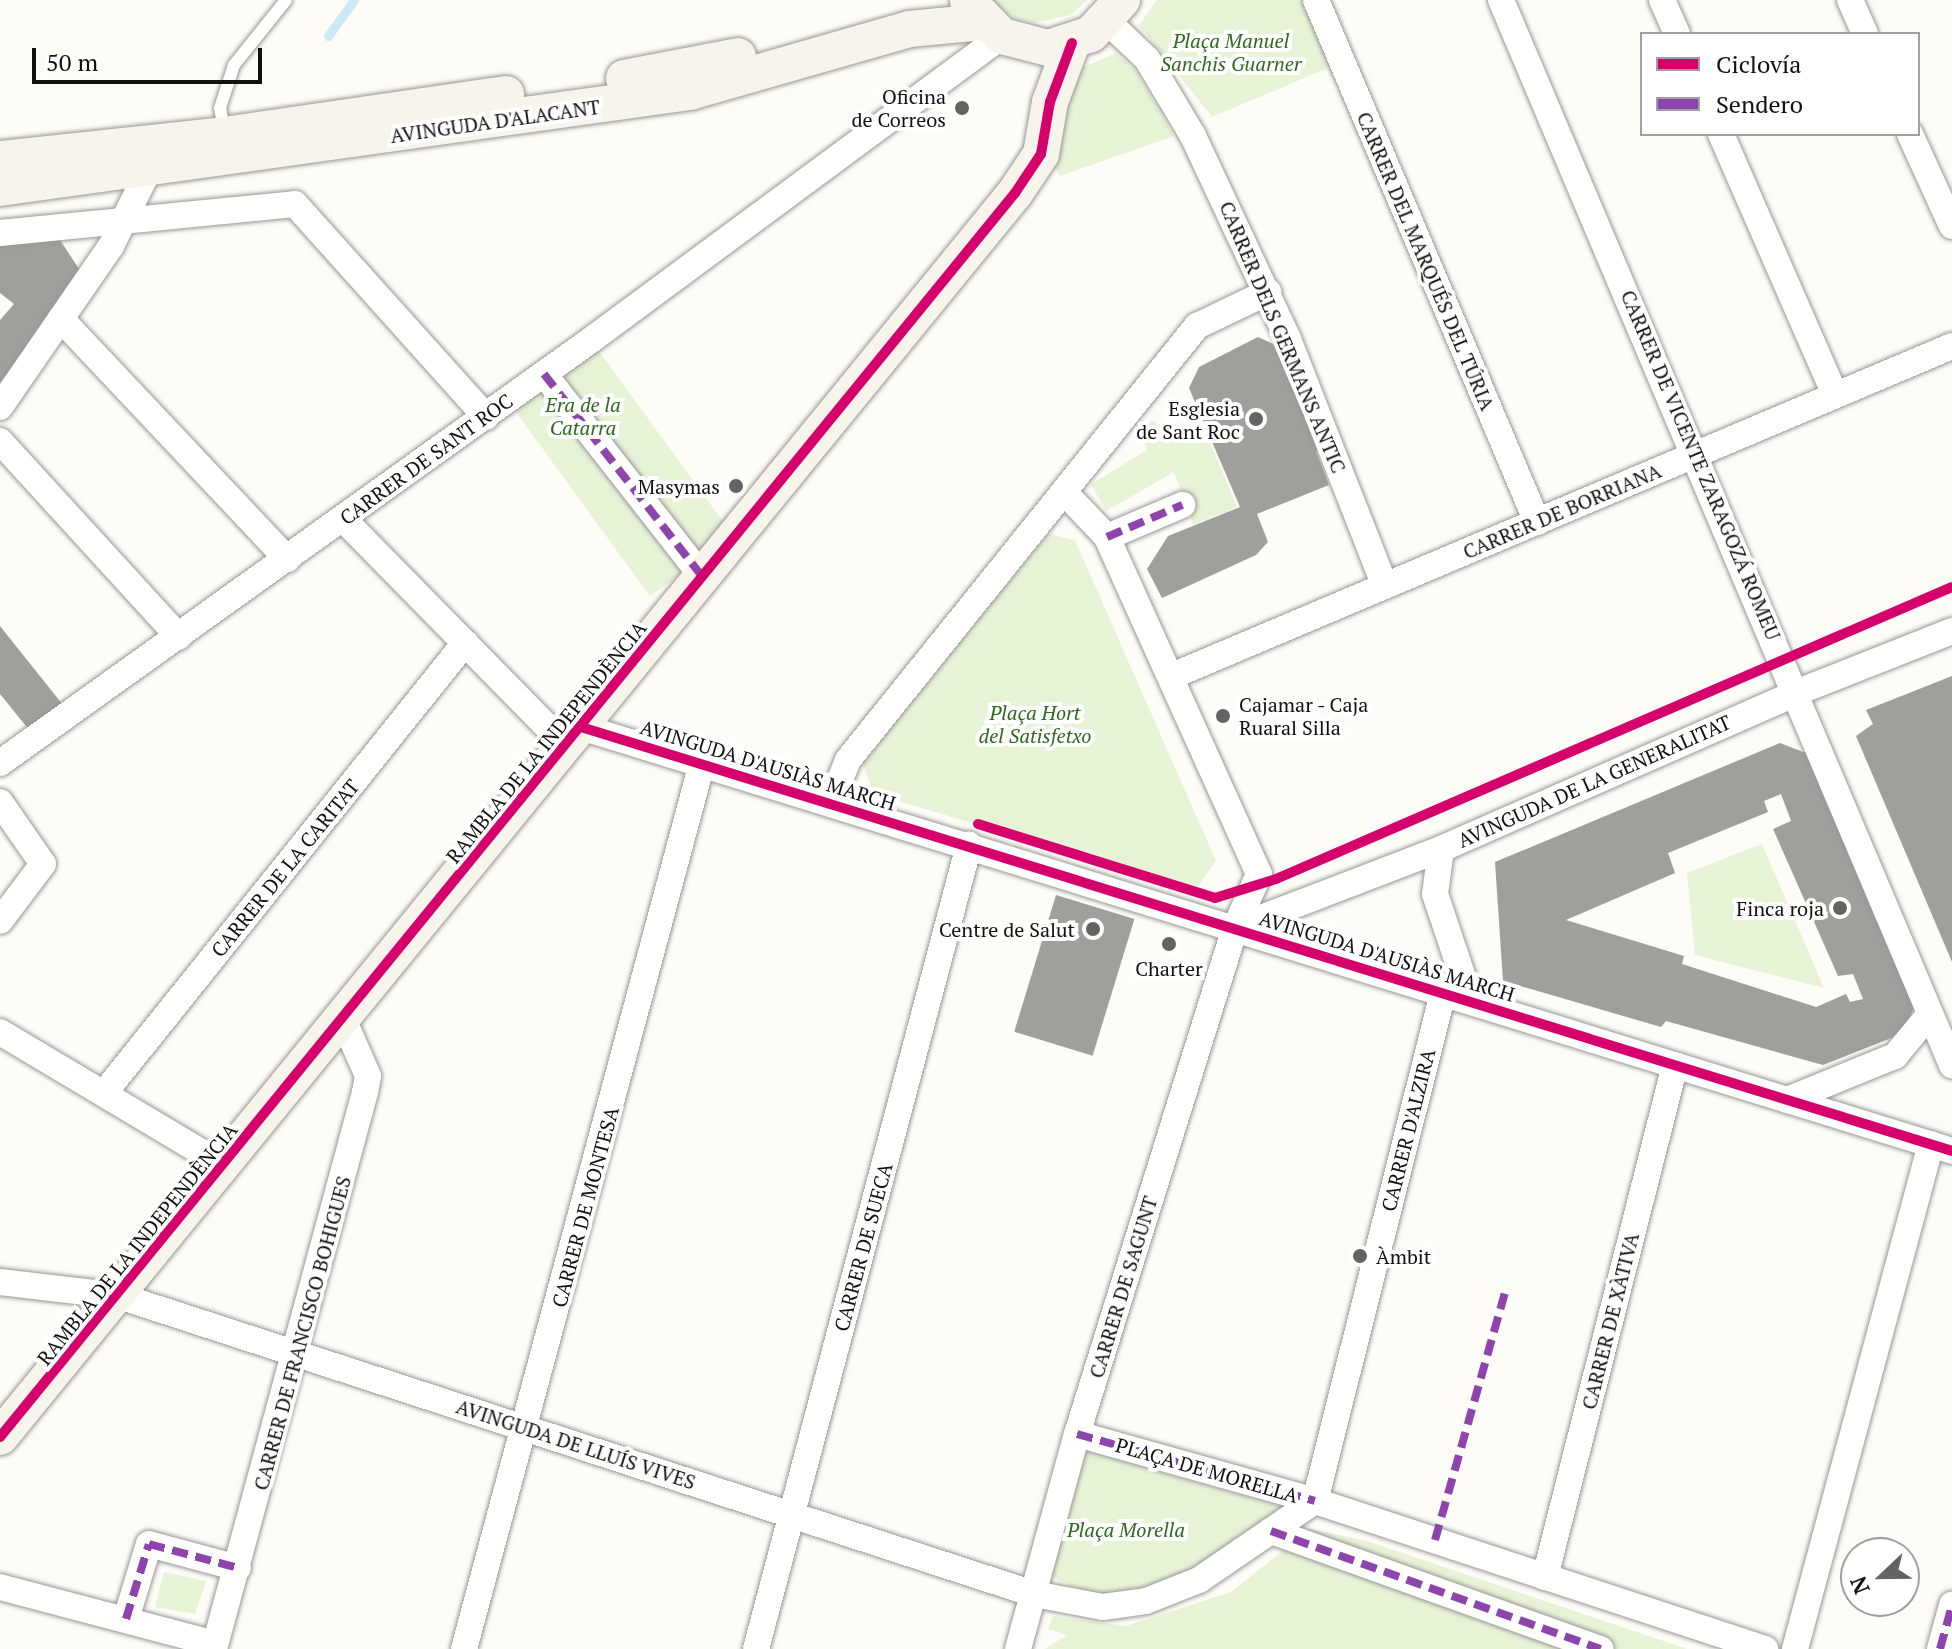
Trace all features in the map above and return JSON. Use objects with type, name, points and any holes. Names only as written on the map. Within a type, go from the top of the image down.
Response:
[{"type":"main road","name":"AVINGUDA D'ALACANT","points":[[0,159],[225,135],[700,64],[785,44],[910,0]]},
{"type":"main road","points":[[984,19],[1036,46],[1072,43],[1114,11]]},
{"type":"main road","name":"AVINGUDA D'ALACANT","points":[[0,188],[148,171],[690,92],[909,29],[984,19]]},
{"type":"main road","name":"RAMBLA DE LA INDEPENDÈNCIA","points":[[0,1437],[119,1296],[1015,193],[1041,154],[1050,102],[1072,43]]},
{"type":"street","name":"CARRER DEL MARQUÉS DEL TÚRIA","points":[[1316,0],[1537,522]]},
{"type":"street","name":"CARRER DE VICENTE ZARAGOZÁ ROMEU","points":[[1501,0],[1798,692],[1952,1065]]},
{"type":"street","points":[[1662,0],[1676,32]]},
{"type":"street","points":[[1850,0],[1864,32]]},
{"type":"street","name":"CARRER DELS GERMANS ANTIC","points":[[1114,11],[1185,123],[1268,292],[1385,586]]},
{"type":"street","name":"CARRER DE SANT ROC","points":[[0,763],[544,374],[984,19]]},
{"type":"street","points":[[1722,136],[1835,395]]},
{"type":"street","points":[[1911,136],[1952,226]]},
{"type":"street","points":[[0,407],[61,319],[120,224],[148,171]]},
{"type":"street","points":[[0,233],[120,224],[295,204],[486,417]]},
{"type":"street","points":[[831,802],[848,760],[1066,494],[1197,326],[1268,292]]},
{"type":"street","points":[[61,319],[287,559]]},
{"type":"street","name":"CARRER DE BORRIANA","points":[[1172,676],[1952,346]]},
{"type":"street","points":[[544,374],[702,576]]},
{"type":"street","points":[[0,441],[179,637]]},
{"type":"street","name":"CARRER DE SAGUNT","points":[[1018,1649],[1077,1434],[1235,928],[1259,874],[1107,537],[1066,494]]},
{"type":"street","points":[[1107,537],[1182,505]]},
{"type":"street","points":[[343,519],[465,643],[574,736]]},
{"type":"street","name":"AVINGUDA DE LA GENERALITAT","points":[[1235,928],[1441,849],[1798,692],[1952,631]]},
{"type":"street","name":"CARRER DE LA CARITAT","points":[[105,1092],[465,643]]},
{"type":"street","name":"AVINGUDA D'AUSIÀS MARCH","points":[[574,736],[702,763],[1942,1148]]},
{"type":"street","name":"CARRER DE MONTESA","points":[[464,1649],[702,763]]},
{"type":"street","points":[[0,802],[43,864],[0,921]]},
{"type":"street","name":"CARRER DE SUECA","points":[[756,1649],[969,845]]},
{"type":"street","points":[[1441,849],[1435,894],[1471,1001]]},
{"type":"street","name":"CARRER D'ALZIRA","points":[[1315,1501],[1443,993]]},
{"type":"street","points":[[1787,1100],[1895,1056],[1929,1015]]},
{"type":"street","name":"CARRER DE FRANCISCO BOHIGUES","points":[[215,1647],[298,1354],[368,1076],[343,1019]]},
{"type":"street","points":[[0,1032],[225,1166]]},
{"type":"street","name":"CARRER DE XÀTIVA","points":[[1545,1577],[1675,1065]]},
{"type":"street","points":[[1795,1649],[1942,1148]]},
{"type":"street","name":"AVINGUDA DE LLUÍS VIVES","points":[[0,1282],[119,1296],[1034,1594]]},
{"type":"street","name":"PLAÇA DE MORELLA","points":[[1077,1434],[1315,1501]]},
{"type":"street","points":[[1315,1501],[1765,1649]]},
{"type":"street","name":"PLAÇA DE MORELLA","points":[[1034,1594],[1103,1607],[1146,1601],[1199,1580],[1315,1501]]},
{"type":"street","points":[[1271,1531],[1601,1649]]},
{"type":"street","points":[[126,1619],[149,1544],[238,1568]]},
{"type":"street","points":[[0,1587],[126,1619],[215,1647]]},
{"type":"street","points":[[1940,1649],[1952,1605]]},
{"type":"lane","points":[[225,135],[220,108],[234,65],[286,0]]},
{"type":"green space","points":[[992,0],[1087,0],[1071,15],[1033,23],[1014,18]]},
{"type":"green space","name":"Plaça Manuel Sanchis Guarner","points":[[1157,0],[1306,0],[1335,65],[1212,117],[1139,25]]},
{"type":"green space","points":[[1116,53],[1137,72],[1174,136],[1060,176],[1052,162],[1077,70]]},
{"type":"green space","name":"Era de la Catarra","points":[[591,340],[733,536],[650,596],[508,401]]},
{"type":"green space","points":[[1146,421],[1156,421],[1163,440],[1202,423],[1237,507],[1193,525],[1174,472],[1106,511],[1091,484],[1147,450],[1139,429]]},
{"type":"green space","name":"Plaça Hort del Satisfetxo","points":[[1048,534],[1075,540],[1216,861],[1196,889],[874,794],[861,759]]},
{"type":"green space","points":[[1762,844],[1824,988],[1695,955],[1687,873]]},
{"type":"green space","name":"Plaça Morella","points":[[1084,1450],[1285,1508],[1207,1562],[1142,1595],[1098,1598],[1046,1574]]},
{"type":"green space","points":[[1310,1529],[1367,1541],[1687,1649],[1045,1649],[1067,1635],[1048,1629],[1053,1616],[1126,1626],[1231,1592]]},
{"type":"green space","points":[[164,1572],[206,1581],[195,1614],[155,1607]]},
{"type":"building","points":[[60,240],[79,269],[0,384],[0,320],[14,304],[0,293],[0,246]]},
{"type":"building","name":"Esglesia de Sant Roc","points":[[1258,337],[1280,347],[1322,449],[1316,451],[1329,485],[1257,514],[1268,542],[1256,555],[1162,598],[1147,569],[1168,536],[1240,507],[1189,388],[1199,367]]},
{"type":"building","points":[[0,626],[63,705],[30,731],[0,694]]},
{"type":"building","points":[[1952,676],[1952,962],[1856,736],[1873,724],[1866,710]]},
{"type":"building","points":[[1780,743],[1806,753],[1914,1007],[1904,1033],[1823,1065],[1666,1021],[1661,1027],[1503,981],[1495,862]],"holes":[[[1781,794],[1791,821],[1773,829],[1838,976],[1853,974],[1863,999],[1850,1002],[1846,994],[1816,1007],[1682,964],[1684,956],[1566,920],[1675,873],[1668,853],[1768,812],[1764,801]]]},
{"type":"building","points":[[1056,895],[1134,919],[1093,1056],[1014,1032]]},
{"type":"waterway","points":[[328,36],[354,0]]},
{"type":"marked path","points":[[544,374],[702,576]]},
{"type":"marked path","points":[[1107,537],[1182,505]]},
{"type":"marked path","points":[[1435,1540],[1505,1293]]},
{"type":"marked path","points":[[1077,1434],[1315,1501]]},
{"type":"marked path","points":[[1271,1531],[1601,1649]]},
{"type":"marked path","points":[[126,1619],[149,1544],[238,1568]]},
{"type":"marked path","points":[[1940,1649],[1952,1605]]},
{"type":"cycle path","points":[[0,1437],[1015,193],[1041,154],[1050,102],[1072,43]]},
{"type":"cycle path","points":[[978,824],[1215,898],[1276,879],[1952,587]]},
{"type":"cycle path","points":[[581,727],[1952,1151]]},
{"type":"place","name":"Oficina de Correos","points":[[962,108]]},
{"type":"place","name":"Esglesia de Sant Roc","points":[[1256,419]]},
{"type":"place","name":"Masymas","points":[[736,486]]},
{"type":"place","name":"Cajamar - Caja Ruaral Silla","points":[[1223,716]]},
{"type":"place","name":"Finca roja","points":[[1840,908]]},
{"type":"place","name":"Centre de Salut","points":[[1093,929]]},
{"type":"place","name":"Charter","points":[[1169,944]]},
{"type":"place","name":"Àmbit","points":[[1360,1256]]}]
